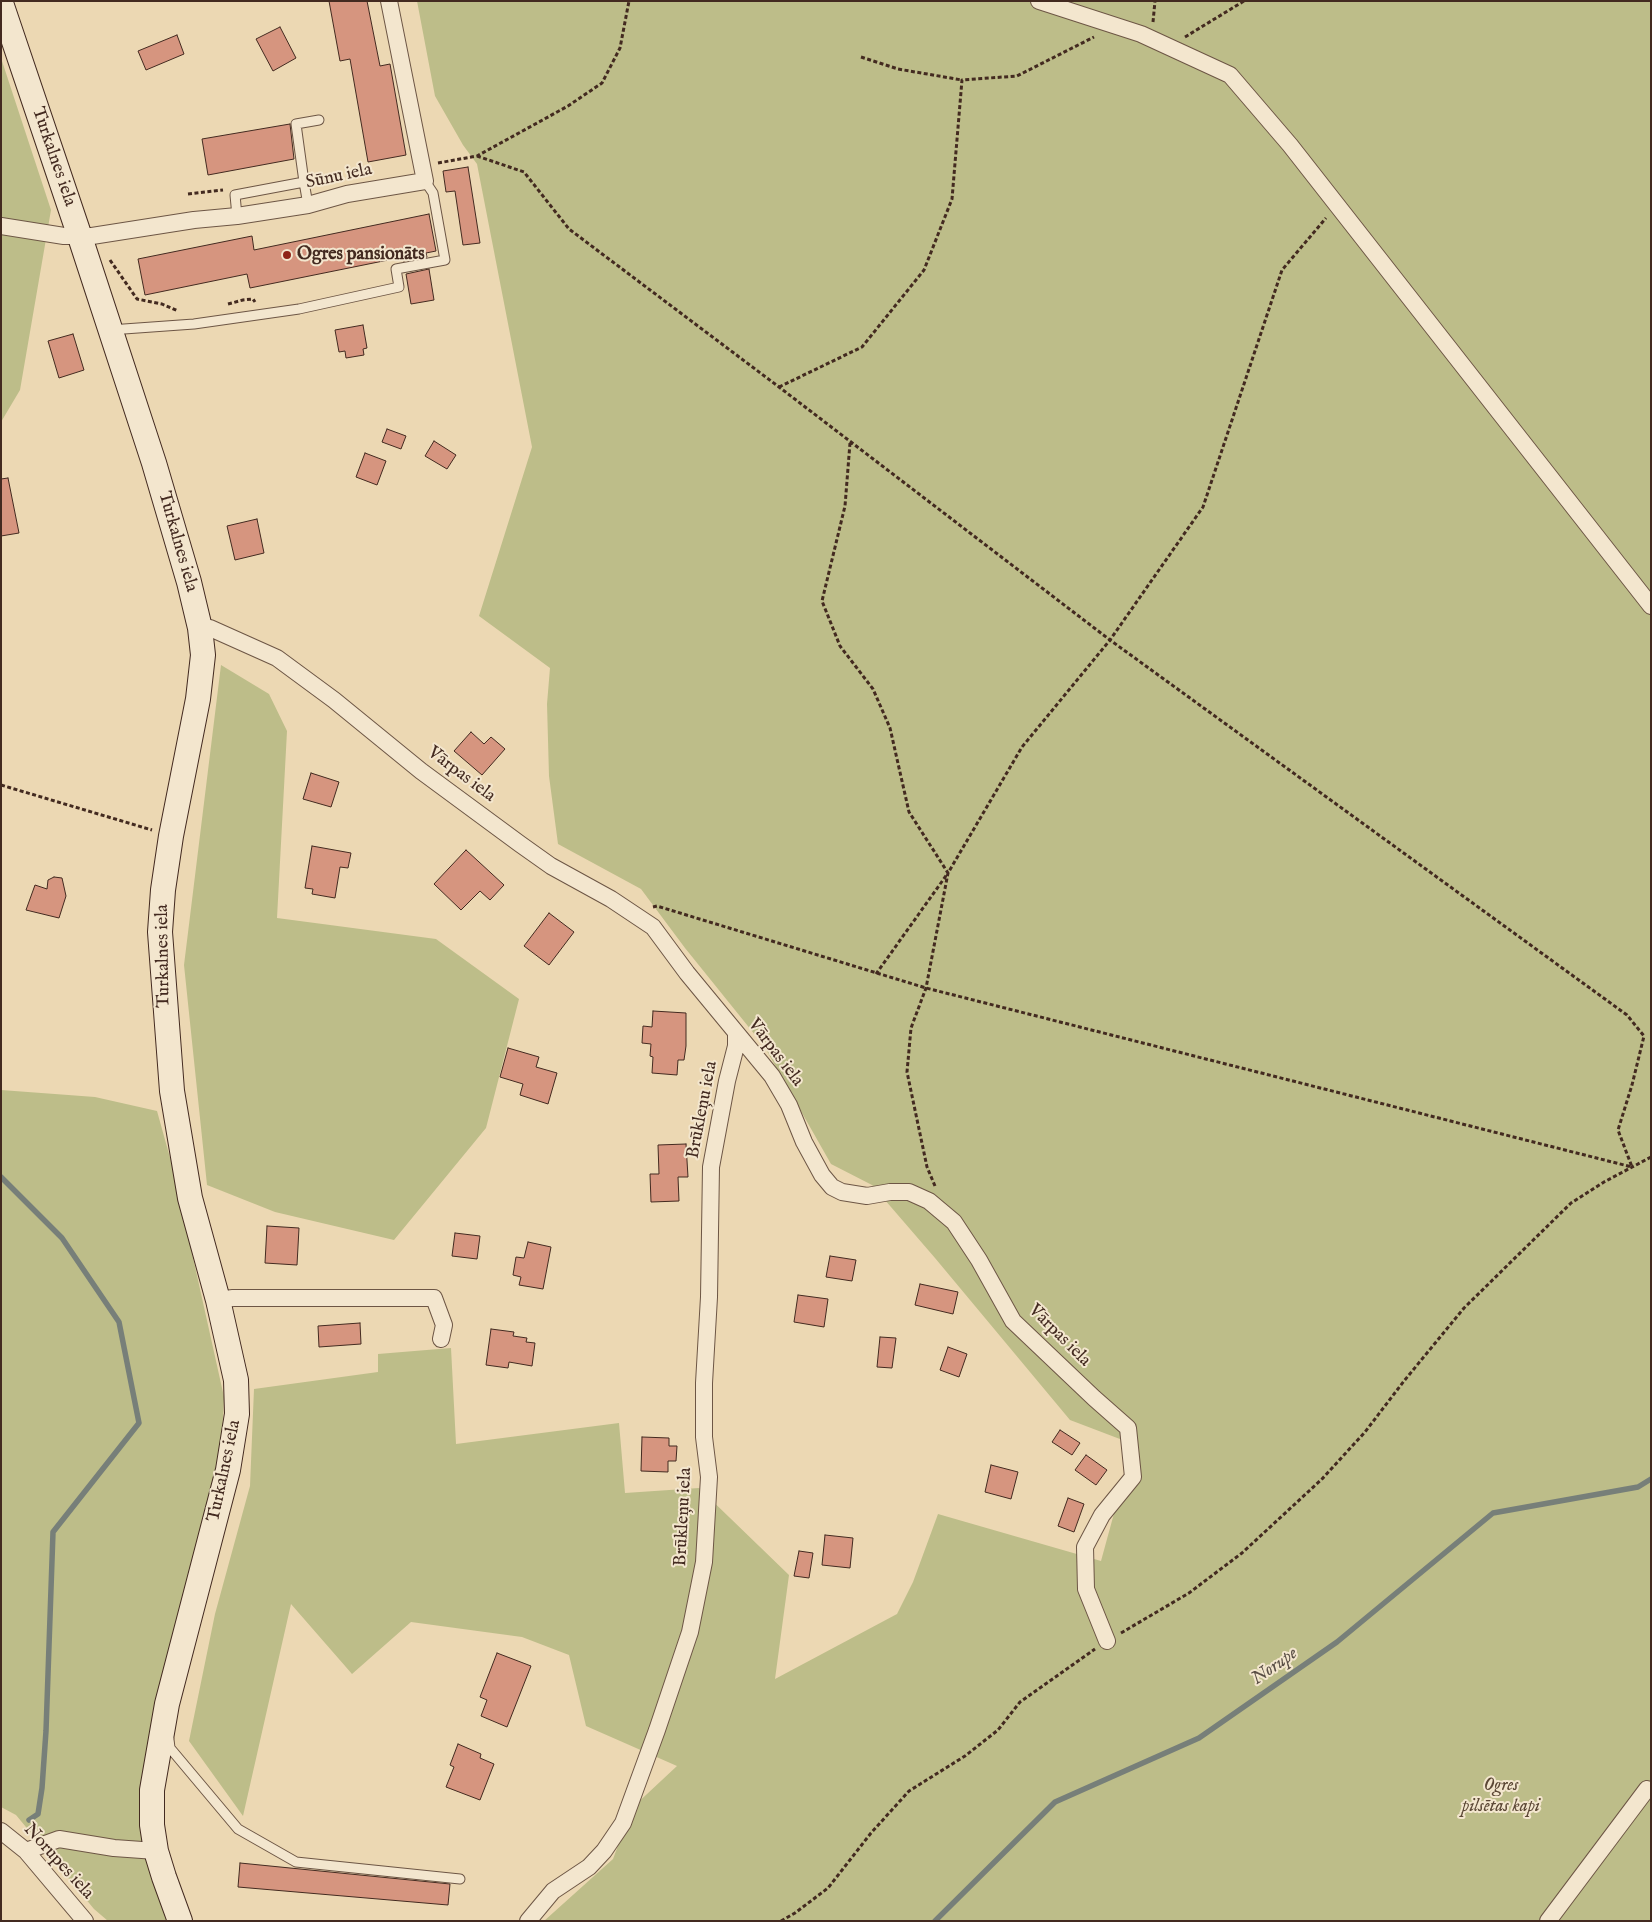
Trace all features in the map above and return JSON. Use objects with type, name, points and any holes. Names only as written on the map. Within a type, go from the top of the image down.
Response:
[{"type":"main road","name":"Turkalnes iela","points":[[1,3],[157,472],[190,582],[200,628],[203,655],[198,699],[170,836],[160,932],[172,1091],[190,1198],[218,1300],[236,1380],[237,1414],[228,1470],[168,1704],[152,1790],[152,1825],[156,1851],[180,1921]]},
{"type":"street","points":[[389,1],[424,173]]},
{"type":"street","points":[[1039,1],[1140,34],[1230,75],[1290,145],[1651,606]]},
{"type":"street","name":"Sūnu iela","points":[[1,226],[80,237],[92,236],[308,205],[424,173]]},
{"type":"street","name":"Vārpas iela","points":[[200,628],[210,628],[277,658],[334,700],[421,771],[520,844],[551,866],[630,910],[653,927],[686,973],[772,1076],[789,1105],[804,1142],[822,1175],[832,1187],[842,1192],[867,1196],[890,1192],[909,1192],[929,1201],[948,1216],[963,1234],[1013,1321],[1128,1428],[1133,1476],[1102,1515],[1085,1547],[1086,1589],[1107,1641]]},
{"type":"street","name":"Brūkleņu iela","points":[[528,1921],[553,1891],[588,1867],[604,1851],[623,1823],[658,1730],[690,1632],[704,1562],[709,1477],[704,1437],[704,1383],[709,1297],[711,1167],[727,1081],[736,1046],[736,1034]]},
{"type":"street","points":[[218,1300],[233,1298],[434,1298],[444,1325],[441,1339]]},
{"type":"street","points":[[1548,1921],[1648,1789]]},
{"type":"street","name":"Norupes iela","points":[[1,1831],[26,1851],[85,1921]]},
{"type":"street","points":[[26,1851],[59,1839],[114,1848],[156,1851]]},
{"type":"lane","points":[[308,205],[296,124],[319,120]]},
{"type":"lane","points":[[110,330],[194,324],[266,314],[299,309],[399,287],[396,269],[446,260],[433,193],[424,173]]},
{"type":"lane","points":[[237,216],[235,195],[304,182]]},
{"type":"lane","points":[[168,1704],[170,1748],[238,1829],[296,1862],[460,1879]]},
{"type":"path","points":[[424,173],[477,156],[568,106],[602,83],[620,48],[629,1]]},
{"type":"path","points":[[1170,47],[1244,1]]},
{"type":"path","points":[[862,57],[898,69],[962,80],[1017,76],[1116,26]]},
{"type":"path","points":[[779,386],[862,347],[924,270],[952,199],[962,80]]},
{"type":"path","points":[[477,156],[524,172],[569,230],[779,386],[1110,640],[1627,1015],[1644,1036],[1618,1130],[1632,1167]]},
{"type":"path","points":[[188,194],[229,190]]},
{"type":"path","points":[[876,974],[948,873],[1022,747],[1110,640],[1204,507],[1282,270],[1336,205]]},
{"type":"path","points":[[109,259],[120,272],[136,299],[162,304],[182,313]]},
{"type":"path","points":[[226,305],[253,299],[266,314]]},
{"type":"path","points":[[850,442],[845,506],[822,601],[840,646],[873,689],[890,728],[909,812],[948,873],[926,988],[911,1028],[907,1072],[927,1167],[948,1216]]},
{"type":"path","points":[[1,785],[170,836]]},
{"type":"path","points":[[630,910],[657,906],[926,988],[1632,1167]]},
{"type":"path","points":[[781,1921],[796,1913],[828,1888],[871,1833],[909,1791],[965,1756],[998,1730],[1020,1702],[1107,1641],[1189,1593],[1242,1553],[1322,1479],[1365,1432],[1464,1308],[1571,1203],[1604,1182],[1651,1157]]},
{"type":"green space","name":"Ogres pilsētas kapi","points":[[417,1],[1651,1],[1651,1921],[544,1921],[613,1859],[632,1808],[677,1766],[586,1726],[569,1655],[522,1637],[411,1622],[352,1674],[291,1604],[243,1816],[189,1741],[215,1614],[250,1486],[254,1389],[378,1372],[378,1354],[451,1348],[456,1444],[619,1423],[625,1493],[699,1488],[789,1575],[775,1679],[897,1614],[913,1582],[938,1514],[1101,1561],[1133,1444],[1070,1420],[872,1185],[831,1164],[764,1046],[685,948],[641,889],[558,844],[549,776],[547,704],[550,668],[479,616],[532,447],[477,164],[463,145],[435,96]]},
{"type":"green space","points":[[1,58],[51,210],[20,390],[1,422]]},
{"type":"green space","points":[[221,665],[269,694],[287,731],[277,918],[436,939],[519,999],[486,1128],[394,1240],[275,1212],[207,1185],[184,965]]},
{"type":"green space","points":[[1,1090],[95,1097],[157,1111],[174,1172],[224,1397],[220,1483],[145,1803],[172,1921],[108,1921],[94,1909],[16,1815],[1,1807]]},
{"type":"building","points":[[329,1],[367,1],[380,66],[390,64],[406,155],[368,162],[350,59],[340,61]]},
{"type":"building","points":[[280,27],[296,58],[273,71],[256,39]]},
{"type":"building","points":[[177,35],[184,54],[146,70],[138,51]]},
{"type":"building","points":[[290,124],[294,159],[208,175],[202,139]]},
{"type":"building","points":[[468,167],[480,243],[463,245],[455,191],[446,192],[443,171]]},
{"type":"building","name":"Ogres pansionāts","points":[[429,214],[436,251],[426,253],[427,257],[403,261],[403,257],[250,288],[247,274],[145,295],[138,259],[252,236],[254,250]]},
{"type":"building","points":[[429,269],[434,300],[411,304],[406,274]]},
{"type":"building","points":[[363,325],[367,348],[363,349],[364,355],[346,358],[345,351],[339,352],[335,330]]},
{"type":"building","points":[[73,334],[84,370],[59,378],[48,341]]},
{"type":"building","points":[[387,429],[406,436],[401,449],[382,442]]},
{"type":"building","points":[[434,441],[456,455],[447,469],[425,456]]},
{"type":"building","points":[[365,453],[386,461],[377,485],[356,477]]},
{"type":"building","points":[[8,478],[19,533],[1,536],[1,479]]},
{"type":"building","points":[[257,519],[264,553],[235,560],[227,526]]},
{"type":"building","points":[[471,732],[484,744],[491,737],[505,749],[482,775],[454,751]]},
{"type":"building","points":[[311,773],[339,782],[331,807],[303,799]]},
{"type":"building","points":[[312,846],[351,853],[348,868],[340,867],[335,898],[312,894],[313,889],[305,888]]},
{"type":"building","points":[[466,850],[504,885],[490,900],[480,891],[461,910],[434,884]]},
{"type":"building","points":[[54,877],[62,878],[66,896],[59,918],[26,910],[35,885],[47,889],[48,880]]},
{"type":"building","points":[[549,913],[574,932],[549,965],[524,946]]},
{"type":"building","points":[[653,1011],[686,1013],[684,1060],[678,1060],[677,1075],[652,1073],[653,1057],[650,1056],[651,1044],[642,1043],[643,1026],[652,1027]]},
{"type":"building","points":[[508,1048],[539,1057],[536,1067],[557,1073],[548,1104],[520,1095],[523,1084],[500,1077]]},
{"type":"building","points":[[686,1144],[688,1177],[678,1177],[679,1201],[651,1202],[650,1174],[659,1174],[658,1145]]},
{"type":"building","points":[[267,1226],[299,1228],[297,1265],[265,1263]]},
{"type":"building","points":[[455,1233],[480,1236],[477,1259],[452,1256]]},
{"type":"building","points":[[528,1242],[551,1247],[543,1289],[519,1285],[521,1277],[513,1275],[516,1257],[524,1258]]},
{"type":"building","points":[[830,1256],[856,1260],[852,1281],[826,1277]]},
{"type":"building","points":[[920,1284],[958,1292],[953,1314],[915,1305]]},
{"type":"building","points":[[798,1295],[828,1299],[824,1327],[794,1322]]},
{"type":"building","points":[[360,1323],[361,1344],[319,1347],[318,1326]]},
{"type":"building","points":[[491,1329],[514,1332],[513,1336],[527,1338],[526,1342],[535,1343],[532,1366],[509,1362],[508,1368],[486,1365]]},
{"type":"building","points":[[880,1337],[896,1338],[892,1368],[877,1367]]},
{"type":"building","points":[[948,1347],[967,1354],[959,1377],[940,1370]]},
{"type":"building","points":[[1060,1430],[1080,1443],[1072,1455],[1052,1442]]},
{"type":"building","points":[[642,1437],[669,1438],[669,1446],[677,1446],[676,1461],[668,1461],[668,1472],[641,1471]]},
{"type":"building","points":[[1086,1455],[1107,1470],[1096,1485],[1075,1470]]},
{"type":"building","points":[[991,1465],[1018,1472],[1011,1499],[985,1492]]},
{"type":"building","points":[[1068,1498],[1084,1504],[1074,1532],[1058,1526]]},
{"type":"building","points":[[825,1535],[853,1538],[850,1568],[822,1565]]},
{"type":"building","points":[[799,1551],[813,1553],[809,1578],[794,1576]]},
{"type":"building","points":[[497,1653],[531,1666],[507,1727],[481,1716],[487,1700],[480,1697]]},
{"type":"building","points":[[458,1744],[481,1754],[480,1758],[494,1764],[480,1800],[446,1787],[454,1767],[450,1765]]},
{"type":"building","points":[[240,1863],[450,1884],[448,1905],[238,1887]]},
{"type":"waterway","points":[[1,1177],[62,1238],[119,1322],[139,1423],[53,1532],[46,1731],[42,1788],[38,1814],[29,1820]]},
{"type":"waterway","name":"Norupe","points":[[935,1921],[1055,1802],[1199,1738],[1337,1642],[1493,1513],[1638,1487],[1651,1479]]},
{"type":"place","name":"Ogres pansionāts","points":[[287,255]]}]
